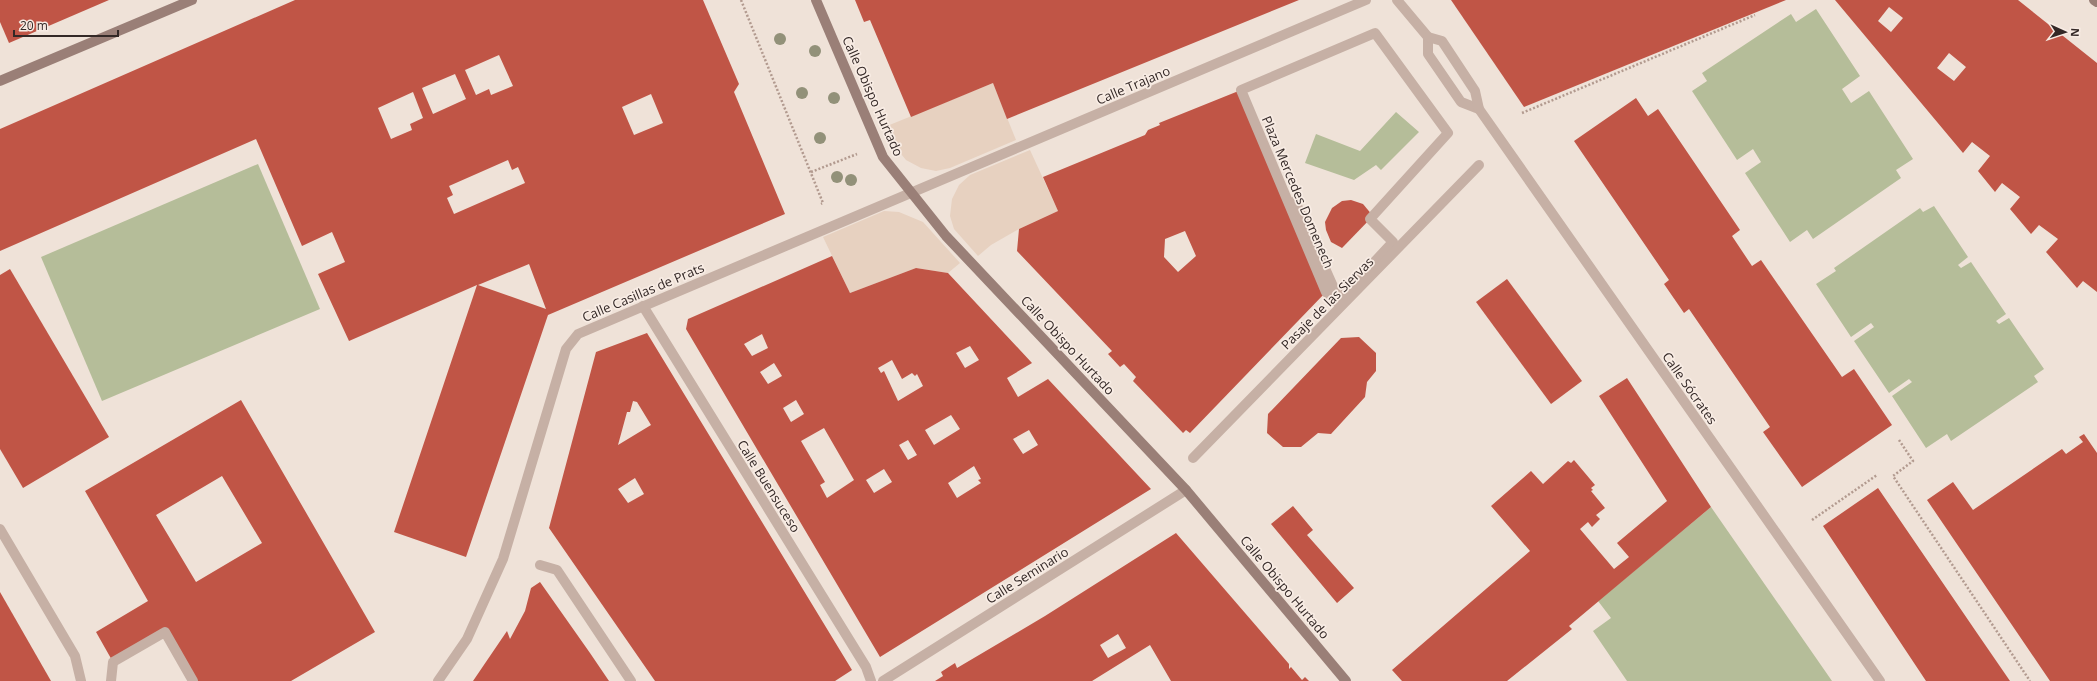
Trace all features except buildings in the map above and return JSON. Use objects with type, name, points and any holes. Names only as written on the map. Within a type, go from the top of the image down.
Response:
[{"type":"main road","points":[[0,81],[192,0]]},
{"type":"main road","name":"Calle Obispo Hurtado","points":[[816,0],[883,156],[911,194],[946,236],[1186,490],[1346,681]]},
{"type":"street","name":"Calle Trajano","points":[[911,194],[1366,0]]},
{"type":"street","name":"Calle Sócrates","points":[[1397,0],[1428,37],[1442,41],[1475,91],[1479,109],[1880,681]]},
{"type":"street","name":"Plaza Mercedes Domenech","points":[[1375,33],[1448,133],[1370,219],[1393,242],[1340,303],[1243,84],[1375,33]]},
{"type":"street","points":[[1428,37],[1428,54],[1461,102],[1479,109]]},
{"type":"street","name":"Pasaje de las Siervas","points":[[1192,458],[1340,303],[1479,166]]},
{"type":"street","name":"Calle Casillas de Prats","points":[[438,681],[467,639],[503,558],[566,348],[578,334],[811,234],[911,194]]},
{"type":"street","name":"Calle Buensuceso","points":[[643,306],[866,668],[871,681]]},
{"type":"street","name":"Calle Seminario","points":[[882,681],[1186,490]]},
{"type":"street","points":[[0,529],[75,656],[81,681]]},
{"type":"street","points":[[540,565],[557,570],[631,681]]},
{"type":"street","points":[[111,681],[113,662],[165,632],[193,681]]},
{"type":"path","points":[[741,0],[824,202],[816,206]]},
{"type":"path","points":[[1522,113],[1755,15]]},
{"type":"path","points":[[811,172],[863,151]]},
{"type":"path","points":[[1899,440],[1913,461],[1893,476],[2030,681]]},
{"type":"path","points":[[1812,520],[1876,475]]},
{"type":"green space","points":[[1816,9],[1860,76],[1842,89],[1851,103],[1869,91],[1913,159],[1896,170],[1901,178],[1813,239],[1807,230],[1790,242],[1745,173],[1761,162],[1753,149],[1737,160],[1692,91],[1707,81],[1702,73],[1791,14],[1796,22]]},
{"type":"green space","points":[[1396,112],[1419,132],[1381,170],[1376,165],[1354,180],[1305,163],[1316,134],[1360,151]]},
{"type":"green space","points":[[258,164],[320,309],[102,401],[41,257]]},
{"type":"green space","points":[[1934,206],[1968,257],[1958,265],[1961,268],[1971,262],[2006,314],[1996,321],[1999,324],[2009,318],[2044,369],[2034,376],[2038,382],[1951,441],[1947,434],[1926,448],[1892,396],[1912,382],[1909,379],[1889,393],[1854,341],[1874,327],[1871,323],[1851,337],[1816,284],[1836,271],[1834,268],[1920,208],[1923,212]]},
{"type":"green space","points":[[1711,507],[1832,681],[1627,681],[1593,631],[1611,618],[1598,601]]},
{"type":"shaded area","points":[[993,83],[1016,140],[950,168],[936,171],[921,168],[906,160],[897,149],[887,126]]},
{"type":"shaded area","points":[[1030,150],[1058,211],[1019,229],[991,245],[978,256],[954,229],[950,216],[952,199],[959,185],[970,175]]},
{"type":"shaded area","points":[[884,211],[899,212],[923,222],[960,263],[948,273],[916,268],[850,293],[823,237]]}]
